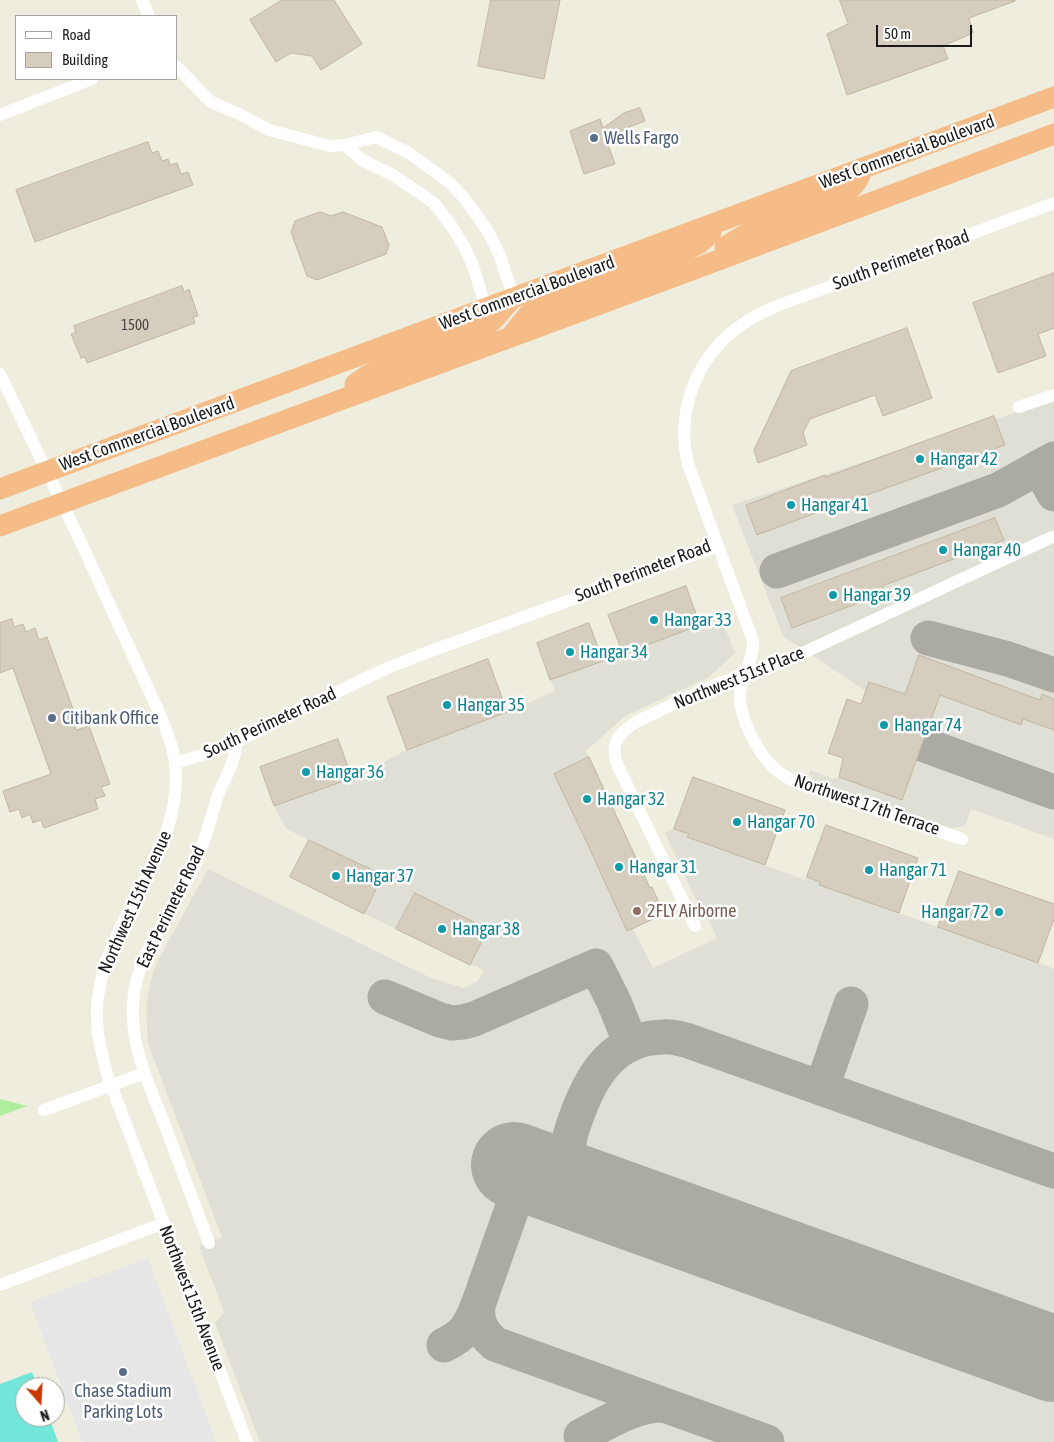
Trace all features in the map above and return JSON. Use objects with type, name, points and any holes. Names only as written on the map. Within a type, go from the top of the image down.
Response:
[{"type":"highway","name":"West Commercial Boulevard","points":[[0,489],[1054,97]]},
{"type":"highway","name":"West Commercial Boulevard","points":[[0,526],[1054,134]]},
{"type":"highway","points":[[692,270],[739,238],[766,224],[843,195],[855,184],[862,168]]},
{"type":"highway","points":[[511,336],[528,315],[542,306],[676,256],[700,243],[730,217]]},
{"type":"highway","points":[[327,405],[365,377],[390,364],[481,328],[493,320],[514,297]]},
{"type":"street","points":[[142,0],[149,15]]},
{"type":"street","points":[[178,68],[211,102],[269,130],[330,146],[345,146],[376,137],[409,153],[450,183],[464,198],[487,230],[499,254],[514,297]]},
{"type":"street","points":[[0,115],[89,80]]},
{"type":"street","points":[[345,146],[362,160],[393,175],[434,203],[465,248],[473,266],[486,308]]},
{"type":"street","name":"South Perimeter Road","points":[[175,762],[216,751],[346,688],[420,655],[718,546],[688,464],[685,436],[686,413],[691,391],[702,368],[718,345],[741,324],[777,306],[1054,204]]},
{"type":"street","name":"Northwest 15th Avenue","points":[[0,374],[164,724],[173,750],[176,788],[172,815],[158,854],[113,944],[104,969],[98,991],[96,1015],[98,1038],[111,1085],[248,1442]]},
{"type":"street","points":[[1019,407],[1054,394]]},
{"type":"street","name":"Northwest 51st Place","points":[[694,926],[617,764],[615,745],[621,734],[632,724],[712,686],[790,659],[1052,537]]},
{"type":"street","name":"Northwest 17th Terrace","points":[[718,546],[753,641],[752,659],[741,687],[740,699],[745,722],[764,756],[781,774],[806,786],[962,839]]},
{"type":"street","name":"East Perimeter Road","points":[[209,1243],[138,1054],[134,1032],[133,1003],[136,981],[147,952],[200,854],[216,802],[234,760],[236,742]]},
{"type":"street","points":[[44,1110],[145,1073]]},
{"type":"street","points":[[0,1285],[164,1223]]},
{"type":"shaded area","points":[[1054,400],[1054,839],[971,809],[965,826],[951,828],[816,782],[809,774],[810,770],[834,779],[839,777],[843,758],[866,691],[783,636],[732,505],[905,448],[994,416],[996,419]]},
{"type":"shaded area","points":[[686,585],[700,625],[721,618],[735,653],[709,677],[625,716],[586,751],[664,914],[633,929],[653,968],[717,938],[702,905],[697,902],[665,833],[674,829],[693,777],[785,810],[765,865],[805,880],[826,825],[918,858],[899,913],[938,927],[959,871],[1054,904],[1054,919],[1038,962],[1054,969],[1054,1442],[260,1442],[215,1323],[224,1312],[199,1246],[222,1237],[148,1044],[146,1007],[154,969],[208,869],[431,978],[464,988],[478,981],[484,970],[290,877],[309,840],[287,829],[277,813],[260,767],[338,739],[354,779],[406,750],[387,697],[488,659],[508,712],[555,691],[537,643],[589,623],[603,660],[623,654],[608,615]]},
{"type":"shaded area","name":"Chase Stadium Parking Lots","points":[[148,1258],[216,1442],[82,1442],[65,1396],[65,1377],[58,1377],[30,1302]]},
{"type":"shaded area","points":[[32,1372],[34,1377],[19,1377]]},
{"type":"shaded area","points":[[15,1378],[15,1427],[53,1427],[58,1442],[0,1442],[0,1384]]},
{"type":"green space","points":[[0,1099],[27,1106],[0,1116]]},
{"type":"building","points":[[282,0],[334,0],[362,44],[321,70],[312,56],[291,53],[276,62],[250,20]]},
{"type":"building","points":[[491,0],[560,0],[544,79],[478,66]]},
{"type":"building","points":[[840,0],[1015,1],[969,18],[973,33],[943,46],[948,59],[847,95],[827,34],[848,24]]},
{"type":"building","name":"Wells Fargo","points":[[640,108],[645,121],[627,128],[608,145],[615,164],[584,174],[570,131],[600,119],[603,128],[624,113]]},
{"type":"building","points":[[148,142],[152,153],[158,151],[162,161],[168,159],[170,165],[177,163],[181,174],[188,172],[193,185],[35,242],[16,190]]},
{"type":"building","points":[[321,212],[331,216],[343,212],[382,227],[389,245],[386,254],[317,280],[307,276],[291,232],[295,221]]},
{"type":"building","points":[[1054,273],[1054,328],[1038,334],[1046,356],[998,373],[973,303]]},
{"type":"building","points":[[182,286],[184,292],[189,289],[198,316],[193,317],[195,323],[87,363],[85,357],[81,358],[71,334],[76,332],[74,326]]},
{"type":"building","points":[[907,328],[932,398],[883,416],[875,395],[810,419],[803,433],[807,445],[758,463],[754,450],[791,371]]},
{"type":"building","name":"Hangar 42","points":[[994,416],[1005,445],[757,535],[746,505],[825,475],[825,477]]},
{"type":"building","points":[[995,518],[1004,540],[882,586],[885,593],[792,628],[781,598]]},
{"type":"building","name":"Hangar 33","points":[[686,586],[700,625],[623,654],[608,615]]},
{"type":"building","name":"Citibank Office","points":[[12,619],[14,627],[23,624],[26,632],[35,628],[39,640],[47,637],[73,709],[69,710],[76,730],[89,726],[110,784],[101,787],[105,796],[95,799],[98,809],[44,828],[41,820],[33,823],[30,814],[22,818],[19,809],[10,812],[3,791],[51,774],[13,668],[0,673],[0,623]]},
{"type":"building","name":"Hangar 34","points":[[589,623],[603,661],[550,680],[537,643]]},
{"type":"building","name":"Hangar 74","points":[[919,655],[1040,700],[1042,694],[1054,699],[1054,730],[1023,719],[1021,725],[940,695],[902,800],[839,777],[843,758],[828,753],[847,699],[861,704],[869,682],[905,694]]},
{"type":"building","name":"Hangar 35","points":[[488,659],[507,712],[407,750],[387,697]]},
{"type":"building","name":"Hangar 36","points":[[338,739],[352,778],[274,806],[260,767]]},
{"type":"building","points":[[589,757],[664,914],[627,931],[554,774]]},
{"type":"building","name":"Hangar 70","points":[[693,777],[785,810],[765,865],[687,837],[689,834],[674,829]]},
{"type":"building","name":"Hangar 71","points":[[826,825],[918,858],[899,913],[819,885],[820,882],[807,877]]},
{"type":"building","name":"Hangar 37","points":[[309,840],[383,875],[364,914],[290,877]]},
{"type":"building","name":"Hangar 72","points":[[959,871],[1054,904],[1054,919],[1038,963],[938,927]]},
{"type":"building","name":"Hangar 38","points":[[415,893],[488,929],[470,965],[396,929]]},
{"type":"taxiway","points":[[777,571],[998,490],[1054,459]]},
{"type":"taxiway","points":[[1039,467],[1054,494]]},
{"type":"taxiway","points":[[928,638],[1008,659],[1054,675]]},
{"type":"taxiway","points":[[922,744],[1054,792]]},
{"type":"taxiway","points":[[385,997],[440,1020],[452,1023],[463,1022],[474,1019],[596,966],[614,1002],[631,1044]]},
{"type":"taxiway","points":[[822,1087],[851,1004]]},
{"type":"taxiway","points":[[598,1195],[575,1170],[570,1160],[568,1149],[571,1132],[583,1100],[598,1073],[618,1051],[646,1039],[666,1037],[686,1040],[1054,1171]]},
{"type":"taxiway","points":[[526,1169],[478,1305],[479,1322],[487,1336],[495,1344],[767,1442]]},
{"type":"taxiway","points":[[444,1345],[466,1329],[478,1305]]},
{"type":"taxiway","points":[[581,1436],[632,1411],[664,1405]]},
{"type":"runway","points":[[514,1165],[1054,1359]]},
{"type":"place","name":"Wells Fargo","points":[[594,138]]},
{"type":"place","name":"Hangar 42","points":[[920,459]]},
{"type":"place","name":"Hangar 41","points":[[791,505]]},
{"type":"place","name":"Hangar 40","points":[[943,550]]},
{"type":"place","name":"Hangar 39","points":[[833,595]]},
{"type":"place","name":"Hangar 33","points":[[654,620]]},
{"type":"place","name":"Hangar 34","points":[[570,652]]},
{"type":"place","name":"Hangar 35","points":[[447,705]]},
{"type":"place","name":"Citibank Office","points":[[52,718]]},
{"type":"place","name":"Hangar 74","points":[[884,725]]},
{"type":"place","name":"Hangar 36","points":[[306,772]]},
{"type":"place","name":"Hangar 32","points":[[587,799]]},
{"type":"place","name":"Hangar 70","points":[[737,822]]},
{"type":"place","name":"Hangar 31","points":[[619,867]]},
{"type":"place","name":"Hangar 71","points":[[869,870]]},
{"type":"place","name":"Hangar 37","points":[[336,876]]},
{"type":"place","name":"2FLY Airborne","points":[[637,911]]},
{"type":"place","name":"Hangar 72","points":[[999,912]]},
{"type":"place","name":"Hangar 38","points":[[442,929]]},
{"type":"place","name":"Chase Stadium Parking Lots","points":[[123,1372]]}]
